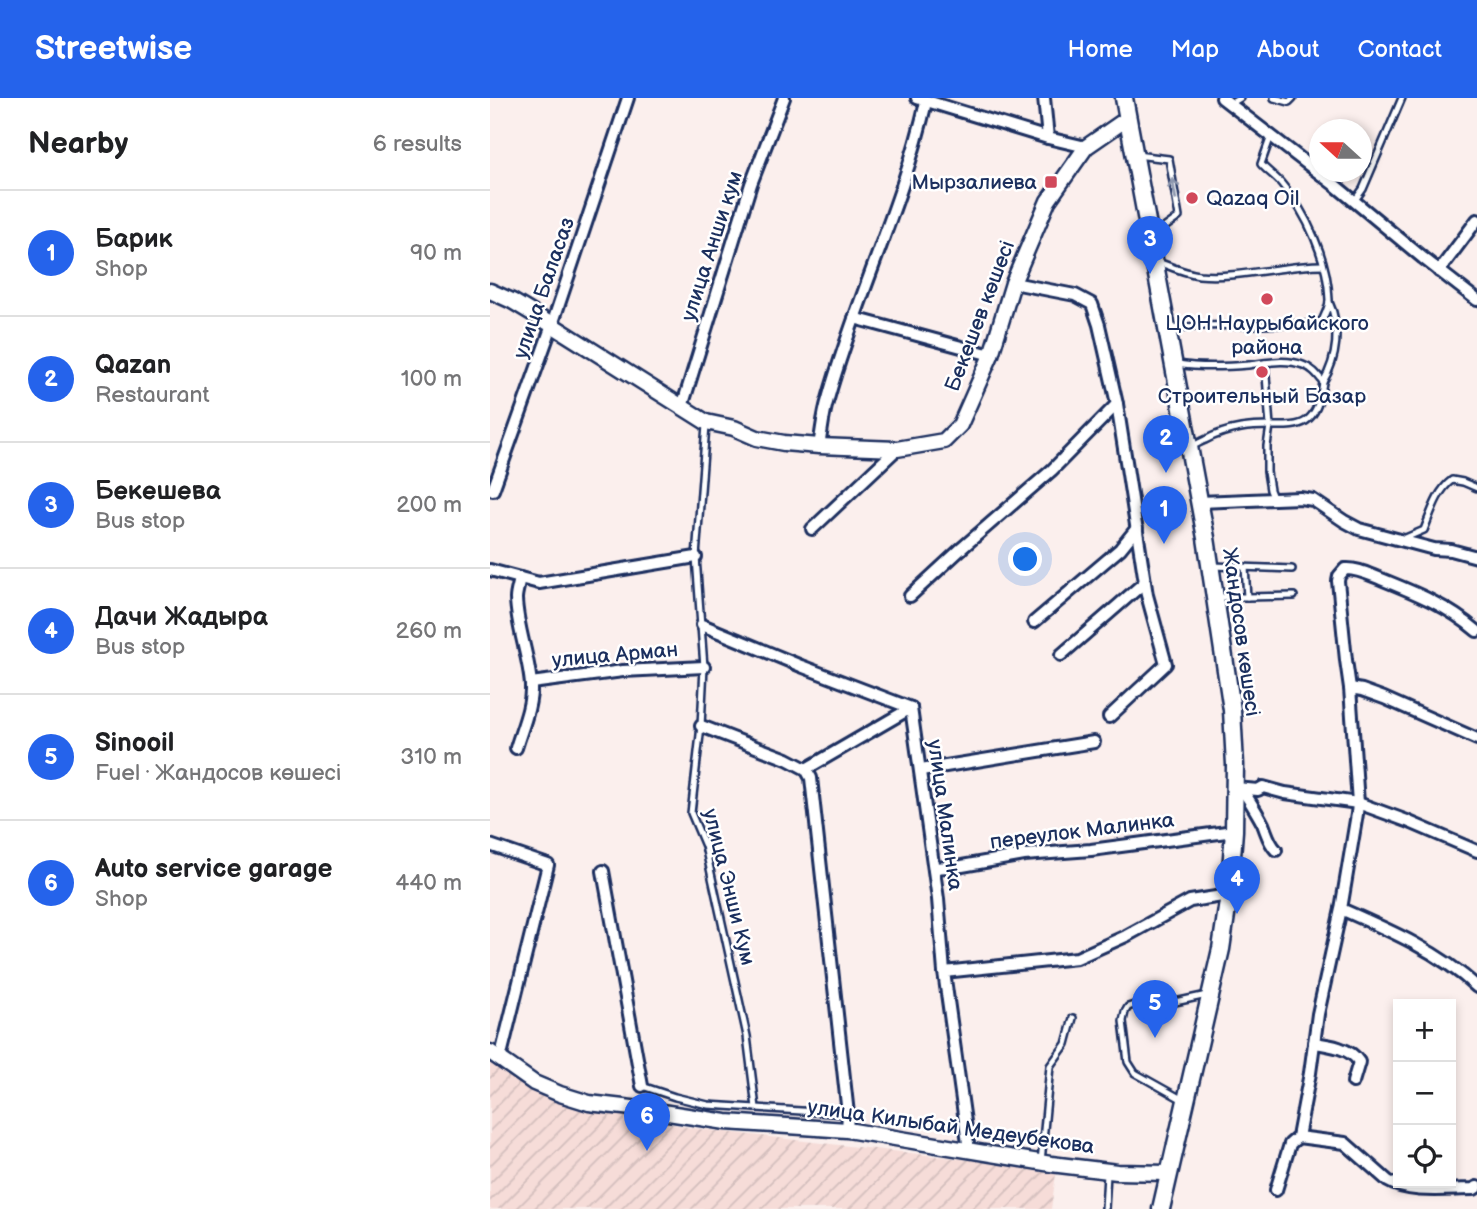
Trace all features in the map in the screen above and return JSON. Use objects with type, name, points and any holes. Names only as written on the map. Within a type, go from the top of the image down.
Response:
[{"type":"main road","name":"Жандосов көшесі","points":[[1124,98],[1210,566],[1232,710],[1239,788],[1221,949],[1161,1209]]},
{"type":"main road","name":"Бекешев көшесі","points":[[490,291],[552,325],[706,422],[734,428],[757,438],[819,446],[897,449],[944,441],[960,425],[991,355],[1013,283],[1048,201],[1086,148],[1128,118]]},
{"type":"main road","name":"улица Килыбай Медеубекова","points":[[495,1056],[534,1083],[589,1103],[726,1122],[847,1130],[1107,1171],[1168,1173]]},
{"type":"street","name":"улица Баласаз","points":[[494,489],[628,98]]},
{"type":"street","name":"улица Анши кум","points":[[682,407],[751,184],[784,98]]},
{"type":"street","points":[[1044,98],[1048,138]]},
{"type":"street","points":[[819,446],[827,401],[917,143],[921,100],[1086,148]]},
{"type":"street","points":[[1231,100],[1271,136],[1477,300]]},
{"type":"street","points":[[1439,271],[1477,220]]},
{"type":"street","points":[[1013,283],[1075,295],[1092,304],[1099,324],[1116,404],[1145,582],[1166,664],[1109,717]]},
{"type":"street","points":[[854,318],[991,355]]},
{"type":"street","points":[[910,596],[1052,470],[1116,404]]},
{"type":"street","points":[[812,530],[897,449]]},
{"type":"street","points":[[1199,502],[1300,498],[1313,500],[1359,528],[1434,549],[1451,550],[1477,557]]},
{"type":"street","points":[[1034,622],[1119,549],[1137,528]]},
{"type":"street","points":[[490,569],[539,583],[696,557]]},
{"type":"street","points":[[1276,1190],[1290,1144],[1298,1137],[1358,803],[1339,576],[1345,569],[1350,568],[1417,593],[1441,605],[1477,631]]},
{"type":"street","points":[[516,748],[531,697],[526,649],[517,612],[516,595],[520,578]]},
{"type":"street","points":[[1061,655],[1145,582]]},
{"type":"street","points":[[702,625],[802,667],[911,708]]},
{"type":"street","name":"улица Арман","points":[[531,683],[623,671],[704,667]]},
{"type":"street","points":[[1350,688],[1384,698],[1477,739]]},
{"type":"street","points":[[806,769],[911,708]]},
{"type":"street","name":"улица Малинка","points":[[911,708],[969,1150]]},
{"type":"street","points":[[701,726],[787,760],[806,769],[811,778],[848,1114],[847,1130]]},
{"type":"street","points":[[920,771],[1094,742]]},
{"type":"street","points":[[1239,788],[1258,790],[1263,786],[1285,793],[1358,803],[1477,851]]},
{"type":"street","points":[[1239,788],[1276,850]]},
{"type":"street","name":"переулок Малинка","points":[[933,868],[1234,831]]},
{"type":"street","points":[[490,845],[548,865],[495,1056]]},
{"type":"street","points":[[603,871],[642,1086]]},
{"type":"street","points":[[944,972],[1077,958],[1126,936],[1190,901],[1229,895]]},
{"type":"street","points":[[1341,909],[1416,945],[1477,987]]},
{"type":"street","points":[[1314,1043],[1338,1048],[1355,1056],[1359,1062],[1353,1082]]},
{"type":"street","points":[[1298,1137],[1345,1143],[1395,1185],[1409,1188],[1477,1187]]},
{"type":"lane","points":[[1273,98],[1289,102],[1293,98]]},
{"type":"lane","points":[[1354,201],[1363,188],[1402,98]]},
{"type":"lane","points":[[1189,447],[1230,430],[1301,424],[1314,414],[1321,400],[1323,382],[1330,370],[1335,344],[1335,313],[1329,302],[1323,265],[1317,244],[1298,208],[1279,181],[1261,164],[1271,136]]},
{"type":"lane","points":[[1136,155],[1169,159],[1179,217],[1151,237]]},
{"type":"lane","points":[[1156,261],[1190,273],[1220,276],[1303,265],[1323,265]]},
{"type":"lane","points":[[1168,330],[1197,326],[1310,324],[1322,321],[1329,302]]},
{"type":"lane","points":[[1174,364],[1198,367],[1280,361],[1301,364],[1316,371],[1323,382]]},
{"type":"lane","points":[[1265,363],[1270,426],[1267,472],[1274,500]]},
{"type":"lane","name":"улица Энши Кум","points":[[706,422],[696,557],[704,667],[701,726],[691,813],[705,846],[747,1036],[756,1108]]},
{"type":"lane","points":[[1400,540],[1424,530],[1441,492],[1452,480],[1477,488]]},
{"type":"lane","points":[[1210,566],[1292,569]]},
{"type":"lane","points":[[1245,567],[1247,597]]},
{"type":"lane","points":[[1215,597],[1294,596]]},
{"type":"lane","points":[[1185,1102],[1135,1073],[1128,1062],[1123,1021],[1125,1012],[1128,1007],[1134,1005],[1175,1002],[1210,995]]},
{"type":"lane","points":[[1041,1162],[1050,1066],[1066,1044],[1073,1018]]},
{"type":"lane","points":[[642,1086],[708,1105],[848,1114]]},
{"type":"lane","points":[[1105,1209],[1107,1171]]},
{"type":"shaded area","points":[[490,1058],[578,1104],[691,1128],[971,1160],[1056,1174],[1051,1209],[490,1209]]},
{"type":"place","name":"Мырзалиева","points":[[1051,182]]},
{"type":"place","name":"Qazaq Oil","points":[[1192,198]]},
{"type":"place","name":"Бекешева","points":[[1150,274]]},
{"type":"place","name":"ЦОН Наурыбайского района","points":[[1267,299]]},
{"type":"place","name":"Строительный Базар","points":[[1262,372]]},
{"type":"place","name":"Qazan","points":[[1166,473]]},
{"type":"place","name":"Барик","points":[[1164,544]]},
{"type":"place","name":"Дачи Жадыра","points":[[1237,914]]},
{"type":"place","name":"Sinooil","points":[[1155,1038]]},
{"type":"place","name":"Auto service garage","points":[[647,1151]]}]
